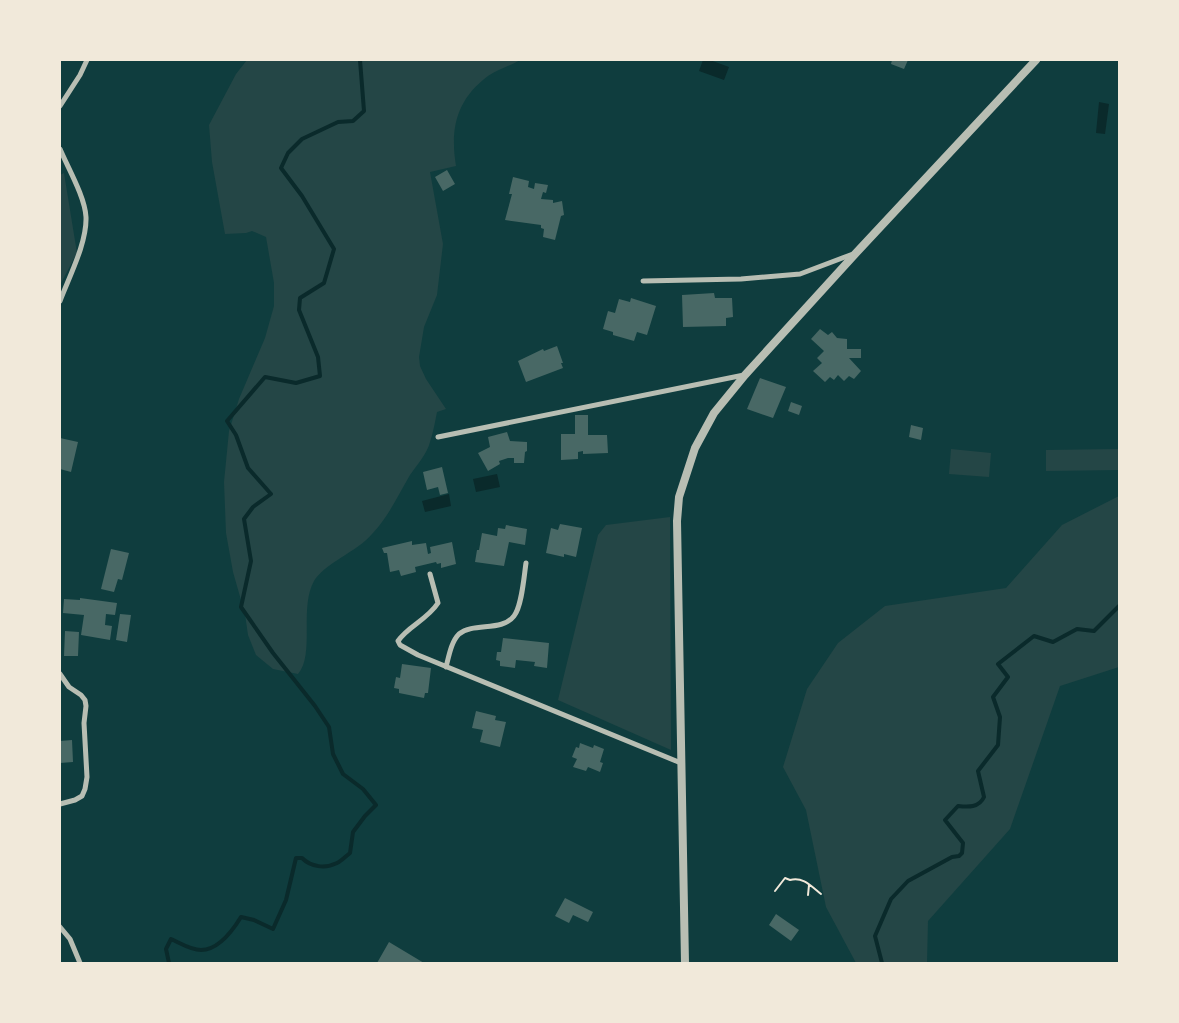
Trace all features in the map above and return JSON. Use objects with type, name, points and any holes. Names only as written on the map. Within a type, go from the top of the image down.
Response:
[{"type":"street","points":[[60,106],[80,76],[87,60]]},
{"type":"street","points":[[686,963],[676,546],[679,497],[695,448],[714,413],[745,374],[1036,60]]},
{"type":"street","points":[[60,149],[80,196],[86,216],[85,231],[81,245],[60,301]]},
{"type":"street","points":[[643,280],[741,279],[800,274],[856,253]]},
{"type":"street","points":[[438,437],[745,374]]},
{"type":"street","points":[[446,667],[453,643],[460,634],[470,629],[507,622],[514,616],[526,563]]},
{"type":"street","points":[[430,574],[438,604],[431,613],[402,635],[398,641],[400,645],[446,667],[682,763]]},
{"type":"street","points":[[60,674],[69,687],[85,700],[84,723],[87,777],[82,796],[60,804]]},
{"type":"street","points":[[60,927],[70,940],[80,963]]},
{"type":"path","points":[[775,891],[785,878],[790,880],[796,878],[809,884],[821,894]]},
{"type":"path","points":[[808,896],[809,884]]},
{"type":"shaded area","points":[[247,60],[520,60],[496,71],[477,85],[462,105],[458,116],[454,140],[456,166],[430,172],[443,244],[437,295],[424,327],[419,357],[420,366],[426,379],[446,409],[437,412],[427,451],[379,526],[365,541],[324,570],[314,581],[308,604],[306,655],[298,674],[273,669],[256,655],[248,635],[226,533],[224,482],[229,431],[239,399],[265,338],[274,306],[274,283],[266,237],[252,231],[225,234],[212,162],[209,125],[236,74]]},
{"type":"shaded area","points":[[703,60],[710,60],[729,67],[724,80],[699,71]]},
{"type":"shaded area","points":[[1099,102],[1109,104],[1105,134],[1096,133]]},
{"type":"shaded area","points":[[64,173],[77,253],[60,285],[60,175]]},
{"type":"shaded area","points":[[951,449],[991,453],[989,477],[949,474]]},
{"type":"shaded area","points":[[1119,449],[1119,470],[1046,471],[1046,450]]},
{"type":"shaded area","points":[[497,474],[500,487],[476,492],[473,479]]},
{"type":"shaded area","points":[[449,494],[451,506],[425,512],[422,501]]},
{"type":"shaded area","points":[[1119,496],[1119,667],[1060,686],[1010,829],[928,921],[927,963],[856,963],[826,907],[806,810],[783,767],[807,689],[838,643],[885,606],[1006,588],[1062,525]]},
{"type":"shaded area","points":[[670,517],[671,750],[558,700],[598,535],[606,525]]},
{"type":"building","points":[[892,60],[908,60],[904,69],[891,64]]},
{"type":"building","points":[[447,170],[455,184],[443,191],[435,177]]},
{"type":"building","points":[[513,177],[529,181],[528,187],[534,189],[535,183],[548,185],[546,193],[543,192],[541,199],[553,200],[553,203],[562,201],[564,215],[561,216],[555,240],[543,237],[544,229],[541,228],[541,225],[505,220],[512,194],[509,194]]},
{"type":"building","points":[[714,293],[715,298],[732,298],[733,317],[726,318],[726,326],[683,327],[682,295]]},
{"type":"building","points":[[631,298],[656,306],[647,335],[637,332],[634,341],[613,335],[613,332],[603,329],[608,311],[615,313],[619,299],[630,302]]},
{"type":"building","points":[[820,329],[828,335],[832,332],[837,338],[847,339],[847,349],[861,349],[861,358],[849,358],[861,371],[854,379],[849,376],[844,381],[838,375],[834,380],[830,377],[825,382],[813,371],[822,363],[817,358],[824,351],[811,339]]},
{"type":"building","points":[[557,346],[563,368],[526,382],[518,361],[543,349],[544,351]]},
{"type":"building","points":[[760,378],[786,387],[773,418],[747,409]]},
{"type":"building","points":[[791,402],[802,406],[799,415],[788,411]]},
{"type":"building","points":[[575,415],[588,415],[588,435],[607,435],[608,453],[583,454],[583,451],[578,452],[578,459],[561,460],[561,434],[575,434]]},
{"type":"building","points":[[911,425],[923,428],[921,440],[909,437]]},
{"type":"building","points":[[507,432],[510,441],[527,442],[524,463],[514,463],[514,458],[508,458],[499,461],[500,464],[488,471],[478,453],[490,447],[488,437]]},
{"type":"building","points":[[60,438],[78,442],[71,472],[60,469]]},
{"type":"building","points":[[442,467],[448,493],[440,495],[438,487],[427,490],[423,472]]},
{"type":"building","points":[[560,524],[582,528],[576,557],[564,554],[564,557],[546,553],[551,528],[558,530]]},
{"type":"building","points":[[506,525],[527,529],[525,545],[509,542],[504,566],[475,562],[482,533],[497,536],[498,528],[505,529]]},
{"type":"building","points":[[412,541],[412,545],[426,543],[428,554],[431,553],[430,547],[452,542],[456,564],[441,568],[441,563],[437,564],[436,562],[415,567],[416,572],[401,576],[399,570],[390,572],[387,553],[384,553],[382,548]]},
{"type":"building","points":[[111,549],[129,553],[122,580],[118,579],[114,592],[101,589]]},
{"type":"building","points":[[80,598],[117,603],[115,615],[106,614],[105,625],[112,626],[110,640],[81,635],[84,615],[63,613],[64,599],[80,600]]},
{"type":"building","points":[[120,614],[131,615],[127,642],[116,640]]},
{"type":"building","points":[[65,631],[79,632],[78,656],[64,656]]},
{"type":"building","points":[[503,638],[549,643],[547,668],[534,666],[535,662],[516,660],[515,668],[500,666],[500,661],[496,660],[497,652],[501,652]]},
{"type":"building","points":[[402,664],[431,668],[428,693],[425,693],[424,698],[399,693],[399,689],[394,688],[396,677],[400,678]]},
{"type":"building","points":[[476,711],[496,716],[495,720],[506,722],[500,747],[480,742],[483,730],[472,728]]},
{"type":"building","points":[[72,740],[73,762],[60,763],[60,741]]},
{"type":"building","points":[[580,743],[593,748],[594,745],[604,749],[600,762],[603,763],[600,772],[588,767],[586,771],[573,767],[577,759],[572,757],[576,747],[579,748]]},
{"type":"building","points":[[565,898],[593,912],[588,922],[573,915],[569,923],[555,916]]},
{"type":"building","points":[[776,914],[799,930],[791,941],[769,925]]},
{"type":"building","points":[[389,942],[424,963],[377,963]]},
{"type":"waterway","points":[[169,963],[166,949],[171,939],[193,949],[208,949],[214,947],[225,938],[241,917],[254,920],[273,929],[286,900],[296,858],[302,858],[318,866],[328,866],[339,862],[350,853],[353,832],[376,805],[363,789],[343,774],[333,754],[329,727],[241,607],[251,561],[244,519],[253,507],[271,494],[248,468],[236,435],[227,421],[265,377],[296,383],[320,376],[318,357],[299,310],[300,298],[324,283],[334,249],[302,196],[281,168],[288,153],[302,139],[338,122],[353,121],[364,111],[360,60]]},
{"type":"waterway","points":[[882,963],[875,936],[891,899],[908,881],[962,853],[963,843],[945,820],[958,806],[976,805],[984,797],[978,771],[998,745],[1000,717],[993,697],[1008,677],[998,664],[1034,636],[1053,642],[1077,629],[1094,631],[1119,606]]}]
